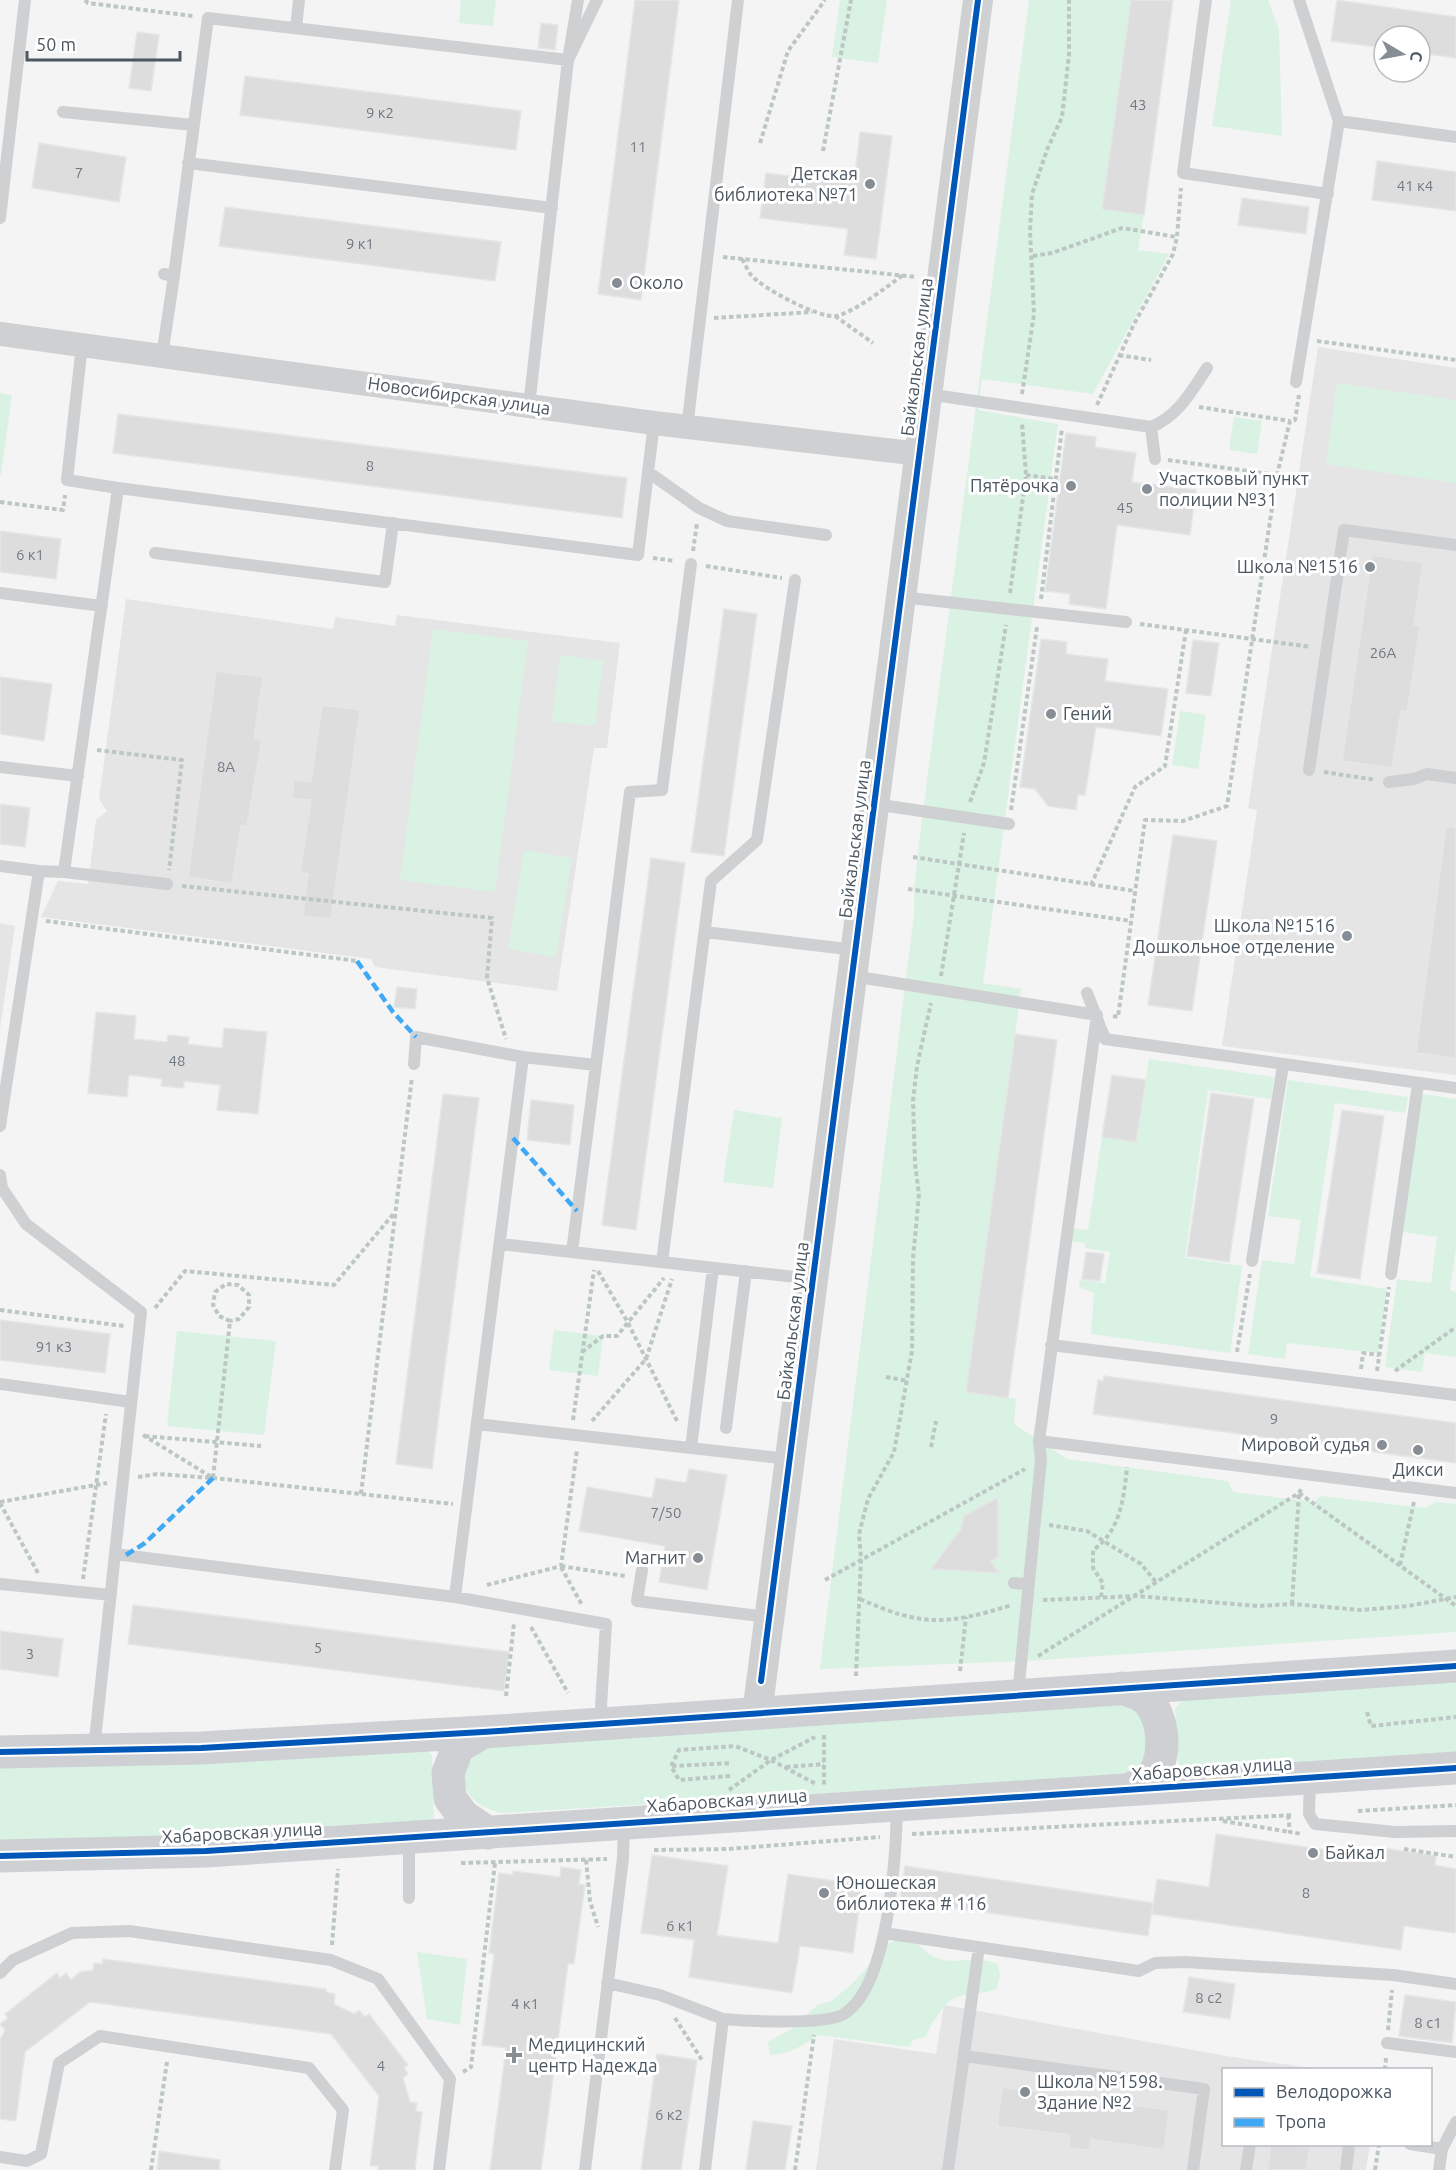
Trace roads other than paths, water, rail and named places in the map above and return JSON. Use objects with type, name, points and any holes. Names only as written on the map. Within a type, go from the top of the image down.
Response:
[{"type":"main road","points":[[0,1752],[94,1752],[483,1732],[757,1714],[1019,1681],[1121,1688],[1456,1666]]},
{"type":"main road","points":[[1121,1688],[1137,1692],[1149,1701],[1157,1714],[1160,1730],[1161,1750],[1157,1768],[1146,1782],[1128,1789]]},
{"type":"main road","points":[[483,1732],[458,1748],[448,1773],[450,1798],[491,1848]]},
{"type":"main road","name":"Хабаровская улица","points":[[0,1856],[206,1851],[409,1839],[491,1848],[624,1823],[1456,1768]]},
{"type":"street","name":"Байкальская улица","points":[[757,1714],[978,0]]},
{"type":"street","name":"Новосибирская улица","points":[[0,334],[687,428],[920,454]]},
{"type":"lane","points":[[0,218],[3,160],[25,0]]},
{"type":"lane","points":[[296,28],[299,0]]},
{"type":"lane","points":[[529,406],[568,60],[578,0]]},
{"type":"lane","points":[[568,60],[597,0]]},
{"type":"lane","points":[[687,428],[738,0]]},
{"type":"lane","points":[[1206,0],[1182,173],[1328,194]]},
{"type":"lane","points":[[1298,384],[1339,121],[1299,0]]},
{"type":"lane","points":[[162,356],[169,275],[188,163],[208,18],[568,60]]},
{"type":"lane","points":[[63,112],[193,125]]},
{"type":"lane","points":[[1339,121],[1456,137]]},
{"type":"lane","points":[[188,163],[552,208]]},
{"type":"lane","points":[[82,345],[67,480],[118,488],[638,555],[654,423]]},
{"type":"lane","points":[[927,394],[1150,427],[1166,421],[1182,405],[1207,368]]},
{"type":"lane","points":[[1150,427],[1155,459]]},
{"type":"lane","points":[[648,472],[699,508],[727,521],[826,535]]},
{"type":"lane","points":[[64,872],[118,488]]},
{"type":"lane","points":[[155,553],[385,582],[393,523]]},
{"type":"lane","points":[[1309,770],[1344,530],[1456,545]]},
{"type":"lane","points":[[572,1252],[630,792],[662,790],[691,564]]},
{"type":"lane","points":[[663,1262],[711,881],[757,840],[795,580]]},
{"type":"lane","points":[[0,593],[102,606]]},
{"type":"lane","points":[[901,597],[1126,622]]},
{"type":"lane","points":[[0,767],[78,776]]},
{"type":"lane","points":[[1389,782],[1414,779],[1427,774],[1456,778]]},
{"type":"lane","points":[[874,804],[1009,824]]},
{"type":"lane","points":[[0,866],[167,884]]},
{"type":"lane","points":[[0,1126],[5,1048],[39,871]]},
{"type":"lane","points":[[705,932],[854,963],[938,991],[1096,1015]]},
{"type":"lane","points":[[1088,993],[1106,1039],[1456,1088]]},
{"type":"lane","points":[[1019,1681],[1041,1460],[1039,1441],[1096,1015]]},
{"type":"lane","points":[[414,1064],[416,1037],[523,1057],[596,1065]]},
{"type":"lane","points":[[455,1597],[523,1057]]},
{"type":"lane","points":[[1252,1261],[1282,1065]]},
{"type":"lane","points":[[1391,1274],[1418,1084]]},
{"type":"lane","points":[[0,1175],[2,1188],[26,1224],[141,1312],[94,1752]]},
{"type":"lane","points":[[500,1244],[813,1279]]},
{"type":"lane","points":[[691,1448],[713,1268]]},
{"type":"lane","points":[[726,1428],[746,1271]]},
{"type":"lane","points":[[1052,1345],[1456,1395]]},
{"type":"lane","points":[[0,1384],[131,1402]]},
{"type":"lane","points":[[477,1424],[790,1459]]},
{"type":"lane","points":[[1039,1441],[1456,1492]]},
{"type":"lane","points":[[115,1554],[455,1597],[606,1624],[600,1724]]},
{"type":"lane","points":[[642,1574],[637,1601],[769,1617]]},
{"type":"lane","points":[[1014,1583],[1028,1584]]},
{"type":"lane","points":[[0,1584],[111,1595]]},
{"type":"lane","points":[[1311,1777],[1309,1814],[1315,1824],[1395,1832],[1456,1832]]},
{"type":"lane","points":[[607,1983],[660,1995],[723,2019],[764,2023],[842,2015],[855,2003],[878,1965],[895,1844],[897,1804]]},
{"type":"lane","points":[[585,2170],[623,1858],[624,1823]]},
{"type":"lane","points":[[409,1839],[409,1898]]},
{"type":"lane","points":[[0,1973],[14,1960],[72,1933],[129,1931],[331,1960],[378,1979],[450,2079],[439,2170]]},
{"type":"lane","points":[[884,1933],[1138,1971],[1155,1963],[1185,1962],[1393,1975],[1456,1984]]},
{"type":"lane","points":[[948,2170],[979,1947]]},
{"type":"lane","points":[[705,2170],[723,2019]]},
{"type":"lane","points":[[0,2157],[27,2161],[41,2154],[59,2063],[100,2036],[309,2068],[344,2110],[335,2170]]},
{"type":"lane","points":[[1387,2043],[1456,2052]]},
{"type":"lane","points":[[964,2056],[1204,2089],[1193,2170]]},
{"type":"lane","points":[[1439,2170],[1442,2149],[1456,2122]]},
{"type":"lane","points":[[1246,2170],[1250,2146]]},
{"type":"lane","points":[[1346,2170],[1349,2146]]},
{"type":"lane","points":[[1418,2146],[1442,2149]]},
{"type":"place","name":"Детская библиотека №71","points":[[870,184]]},
{"type":"place","name":"Около","points":[[617,283]]},
{"type":"place","name":"Пятёрочка","points":[[1071,486]]},
{"type":"place","name":"Участковый пункт полиции №31","points":[[1147,489]]},
{"type":"place","name":"Школа №1516","points":[[1370,567]]},
{"type":"place","name":"Гений","points":[[1051,714]]},
{"type":"place","name":"Школа №1516 Дошкольное отделение","points":[[1347,936]]},
{"type":"place","name":"Мировой судья","points":[[1382,1445]]},
{"type":"place","name":"Дикси","points":[[1418,1450]]},
{"type":"place","name":"Магнит","points":[[698,1558]]},
{"type":"place","name":"Байкал","points":[[1313,1853]]},
{"type":"place","name":"Юношеская библиотека # 116","points":[[824,1893]]},
{"type":"place","name":"Медицинский центр Надежда","points":[[514,2055]]},
{"type":"place","name":"Школа №1598. Здание №2","points":[[1025,2092]]}]
